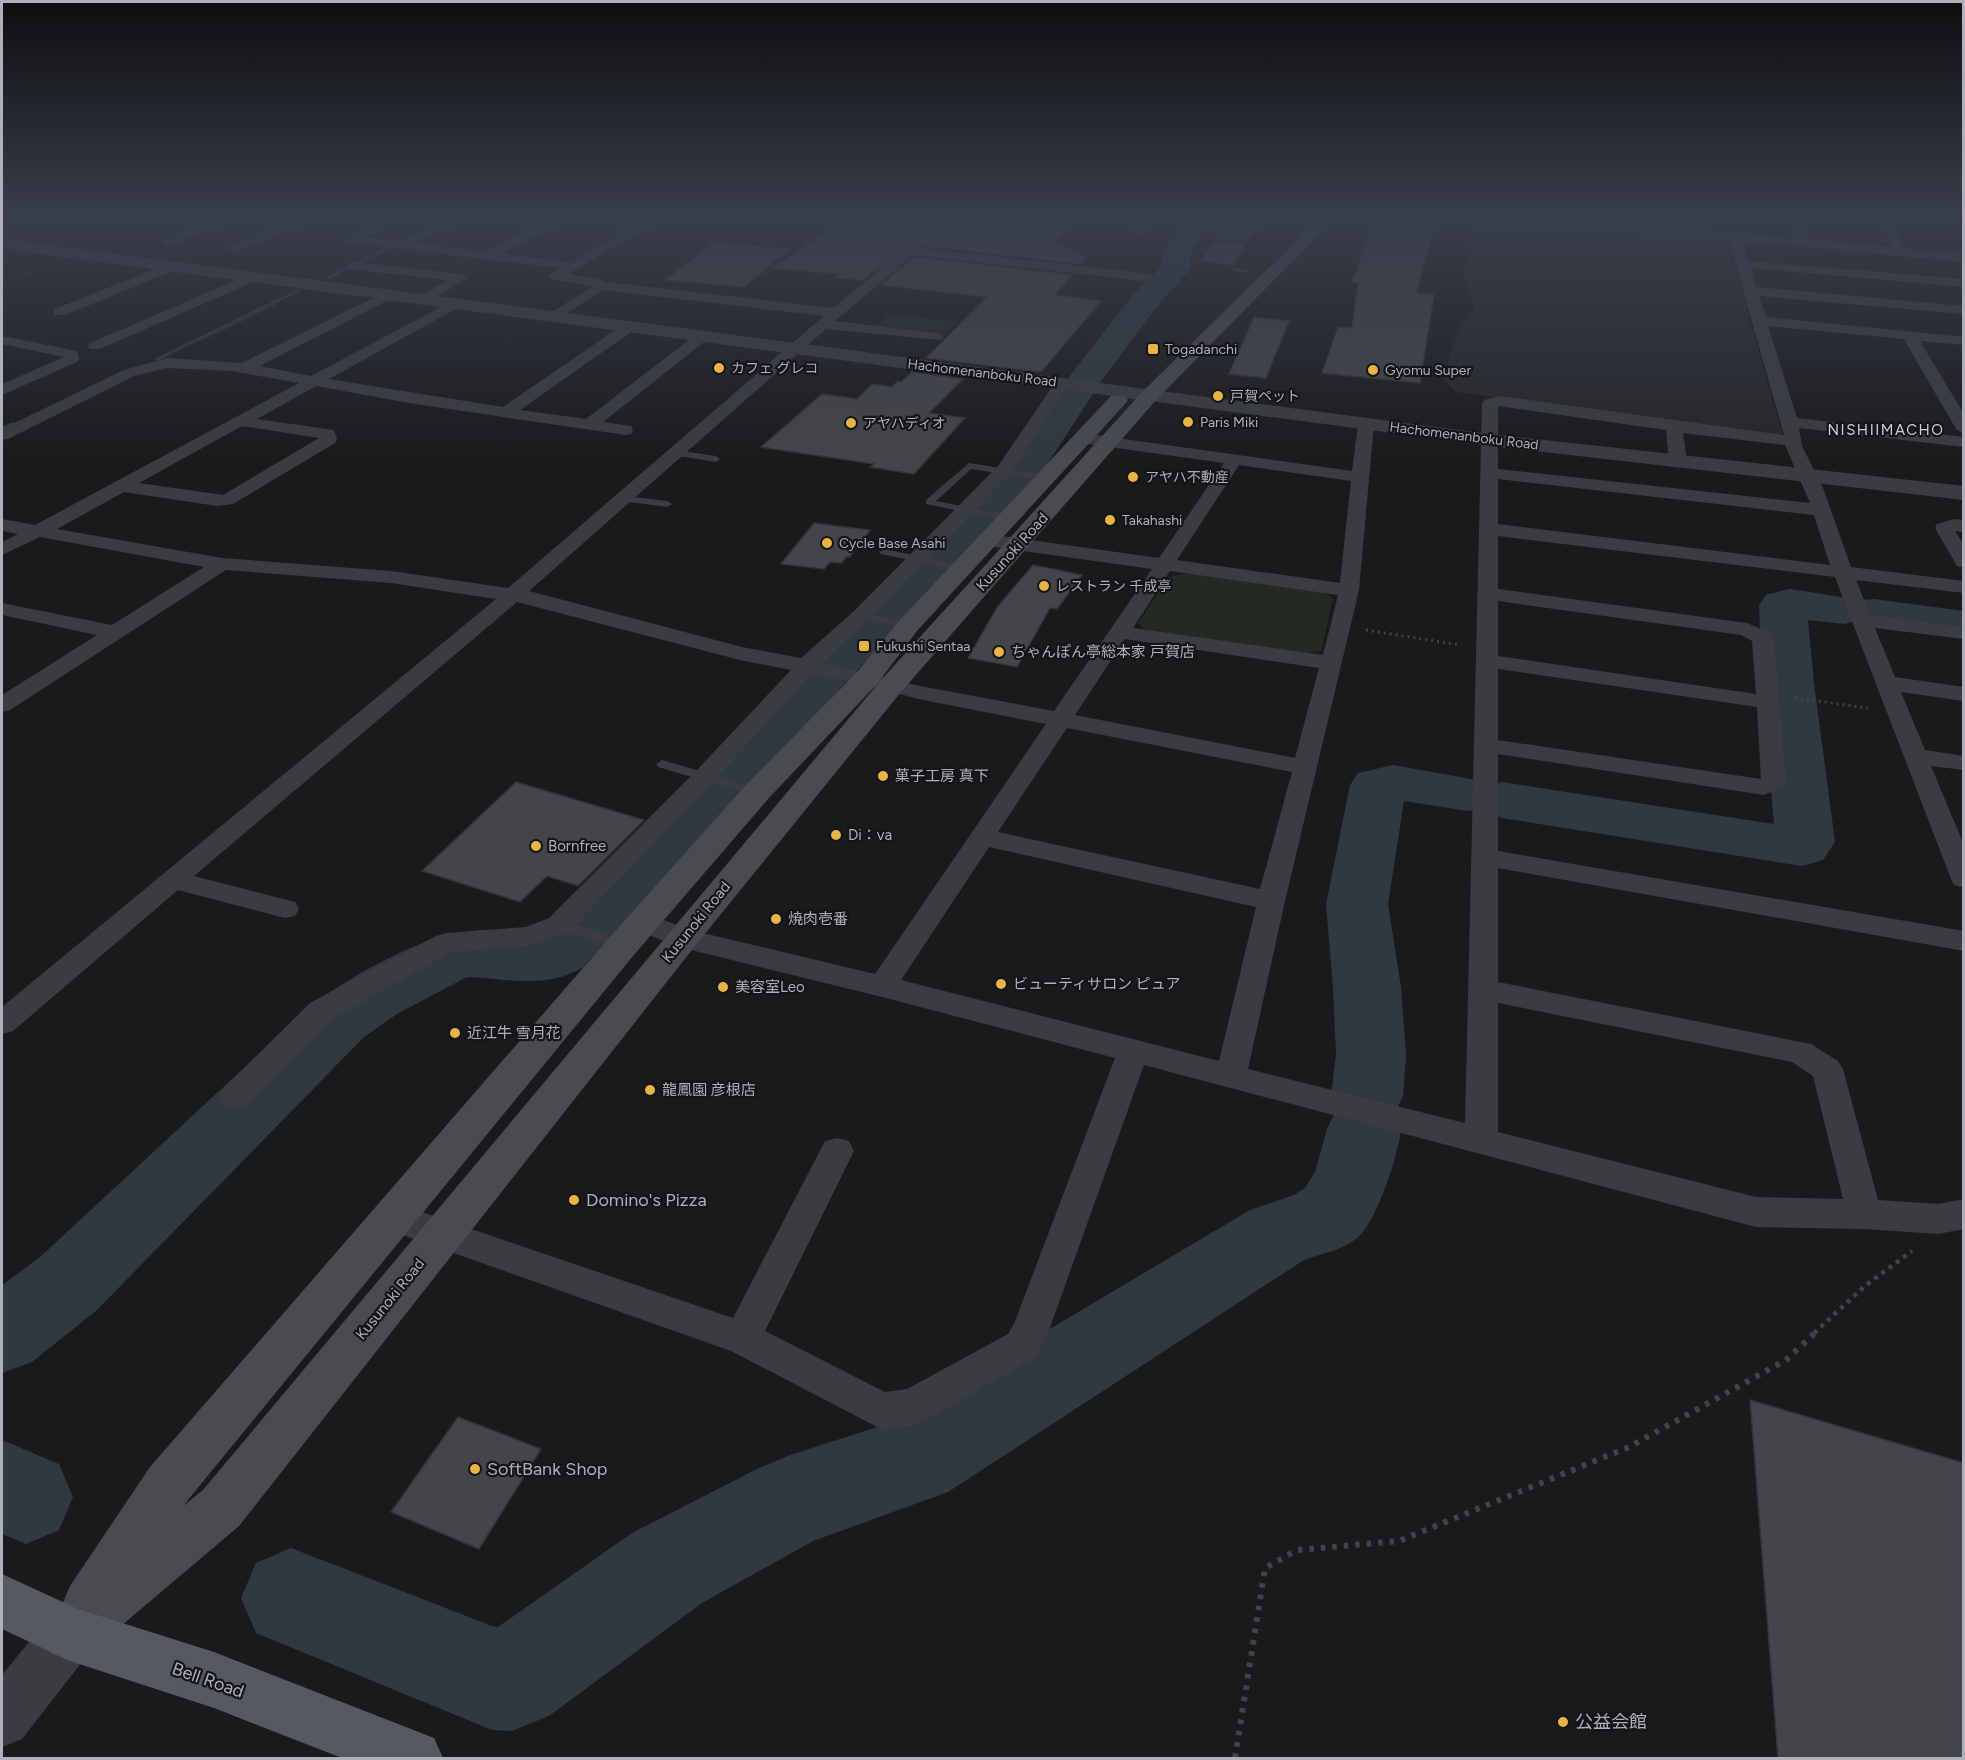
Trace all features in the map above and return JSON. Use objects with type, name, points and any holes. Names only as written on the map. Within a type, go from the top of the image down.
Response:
[{"type":"main road","name":"Kusunoki Road","points":[[1138,394],[1214,297]]},
{"type":"main road","name":"Kusunoki Road","points":[[70,1634],[168,1485],[643,922],[746,788],[867,679],[1002,529],[1095,440],[1231,297]]},
{"type":"main road","name":"Kusunoki Road","points":[[70,1634],[221,1508],[683,938],[867,679],[899,624],[953,566],[1002,529],[1036,476],[1095,440]]},
{"type":"main road","name":"Bell Road","points":[[2,1601],[70,1634],[213,1680],[414,1758]]},
{"type":"street","points":[[60,312],[96,297]]},
{"type":"street","points":[[95,346],[209,297]]},
{"type":"street","points":[[245,368],[383,297]]},
{"type":"street","name":"Hachomenanboku Road","points":[[403,297],[1490,440],[1964,493]]},
{"type":"street","points":[[424,300],[429,297]]},
{"type":"street","points":[[554,317],[585,297]]},
{"type":"street","points":[[699,297],[836,313]]},
{"type":"street","points":[[2,1023],[625,499],[855,297]]},
{"type":"street","points":[[1754,297],[1790,422],[1793,441],[1814,488],[1843,573],[1915,756],[1956,841],[1964,879]]},
{"type":"street","points":[[1820,297],[1964,310]]},
{"type":"street","points":[[2,549],[454,304]]},
{"type":"street","points":[[1761,321],[1964,340]]},
{"type":"street","points":[[823,324],[936,337]]},
{"type":"street","points":[[506,412],[629,327]]},
{"type":"street","points":[[1909,335],[1964,429]]},
{"type":"street","points":[[590,424],[703,336]]},
{"type":"street","points":[[2,340],[72,354],[72,359],[2,390]]},
{"type":"street","points":[[2,435],[129,373],[167,363],[245,368],[312,381],[625,430]]},
{"type":"street","points":[[235,1096],[321,1011],[446,943],[529,936],[560,926],[1008,471],[1074,385]]},
{"type":"street","points":[[2,390],[74,400]]},
{"type":"street","points":[[1481,1141],[1491,403],[1501,401],[1723,434],[1793,441]]},
{"type":"street","points":[[122,486],[217,501],[227,500],[329,439],[328,434],[240,421]]},
{"type":"street","points":[[1790,422],[1964,442]]},
{"type":"street","points":[[1231,1076],[1349,590],[1366,424]]},
{"type":"street","points":[[1674,427],[1678,461]]},
{"type":"street","points":[[1095,440],[1360,477]]},
{"type":"street","points":[[882,986],[1235,459]]},
{"type":"street","points":[[1490,473],[1820,510]]},
{"type":"street","points":[[2,525],[222,564],[391,577],[512,595],[740,653],[1059,720],[1306,767]]},
{"type":"street","points":[[1964,526],[1954,525],[1944,528],[1964,562]]},
{"type":"street","points":[[1002,529],[1164,565],[1349,590]]},
{"type":"street","points":[[1489,529],[1964,587]]},
{"type":"street","points":[[2,705],[222,564]]},
{"type":"street","points":[[1486,745],[1764,787],[1774,782],[1763,638],[1747,629],[1488,594]]},
{"type":"street","points":[[2,609],[116,632]]},
{"type":"street","points":[[1862,620],[1964,633]]},
{"type":"street","points":[[1119,632],[1331,663]]},
{"type":"street","points":[[1487,655],[1767,702]]},
{"type":"street","points":[[1887,683],[1964,694]]},
{"type":"street","points":[[1915,756],[1964,763]]},
{"type":"street","points":[[982,837],[1272,901]]},
{"type":"street","points":[[1484,857],[1964,941]]},
{"type":"street","points":[[171,879],[285,909]]},
{"type":"street","points":[[643,922],[683,938],[882,986],[1756,1212],[1864,1214],[1938,1219],[1964,1214]]},
{"type":"street","points":[[1484,990],[1800,1052],[1827,1069],[1864,1214]]},
{"type":"street","points":[[392,1217],[742,1338],[883,1411],[912,1407],[1021,1346],[1029,1333],[1133,1052]]},
{"type":"street","points":[[742,1338],[837,1151]]},
{"type":"street","name":"Kusunoki Road","points":[[2,1719],[70,1634]]},
{"type":"lane","points":[[675,453],[716,459]]},
{"type":"lane","points":[[1002,529],[968,510],[929,502],[969,466],[1036,476]]},
{"type":"lane","points":[[625,499],[667,504]]},
{"type":"lane","points":[[884,552],[953,566]]},
{"type":"lane","points":[[865,616],[899,624]]},
{"type":"lane","points":[[662,764],[746,788]]},
{"type":"lane","points":[[560,926],[621,946]]},
{"type":"path","points":[[167,363],[161,359],[278,304]]},
{"type":"path","points":[[1341,626],[1487,655]]},
{"type":"path","points":[[1798,698],[1898,712]]},
{"type":"path","points":[[1235,1758],[1265,1568],[1297,1550],[1399,1541],[1639,1441],[1786,1360],[1865,1286],[1918,1246],[1905,1217]]},
{"type":"shaded area","points":[[1470,297],[1743,297],[1783,436],[1456,392],[1444,380],[1451,349],[1462,325],[1474,310]]},
{"type":"shaded area","points":[[889,314],[958,322],[944,336],[875,328]]},
{"type":"shaded area","points":[[1186,573],[1324,592],[1333,599],[1321,650],[1304,654],[1146,631],[1138,623],[1169,577]]},
{"type":"building","points":[[987,297],[1071,297],[1101,301],[1041,372],[926,358]]},
{"type":"building","points":[[1356,297],[1434,297],[1420,383],[1322,373],[1338,327],[1352,328]]},
{"type":"building","points":[[1254,317],[1289,321],[1266,378],[1229,374]]},
{"type":"building","name":"アヤハディオ","points":[[912,372],[963,379],[929,413],[965,418],[914,474],[870,467],[874,464],[761,447],[822,394],[857,399],[872,384],[892,387]]},
{"type":"building","name":"Cycle Base Asahi","points":[[814,523],[870,530],[850,557],[846,557],[842,563],[830,562],[824,569],[781,564]]},
{"type":"building","points":[[1033,565],[1082,575],[1057,609],[1050,608],[1017,667],[968,658],[998,606]]},
{"type":"building","name":"Bornfree","points":[[516,782],[644,820],[578,886],[547,876],[520,902],[422,871]]},
{"type":"building","points":[[1750,1400],[1964,1463],[1964,1758],[1778,1758]]},
{"type":"building","name":"SoftBank Shop","points":[[458,1417],[541,1449],[479,1549],[391,1512]]},
{"type":"waterway","points":[[157,359],[285,297]]},
{"type":"waterway","points":[[2,1334],[68,1284],[340,1019],[373,997],[446,960],[472,954],[546,959],[559,952],[1032,458],[1087,376],[1149,297]]},
{"type":"waterway","points":[[2,429],[12,424]]},
{"type":"waterway","points":[[1502,800],[1802,847],[1805,842],[1788,683],[1783,605],[1789,603],[1844,610]]},
{"type":"waterway","points":[[1874,613],[1964,625]]},
{"type":"waterway","points":[[1367,1096],[1371,1055],[1367,987],[1357,904],[1378,785],[1393,782],[1468,794]]},
{"type":"waterway","points":[[291,1598],[492,1678],[512,1679],[667,1568],[790,1502],[915,1460],[1278,1234],[1329,1215],[1338,1204],[1353,1172],[1361,1148],[1364,1129]]},
{"type":"waterway","points":[[2,1487],[26,1497]]},
{"type":"place","name":"Togadanchi","points":[[1153,349]]},
{"type":"place","name":"カフェ グレコ","points":[[719,368]]},
{"type":"place","name":"Gyomu Super","points":[[1373,370]]},
{"type":"place","name":"戸賀ペット","points":[[1218,396]]},
{"type":"place","name":"Paris Miki","points":[[1188,422]]},
{"type":"place","name":"アヤハディオ","points":[[851,423]]},
{"type":"place","name":"アヤハ不動産","points":[[1133,477]]},
{"type":"place","name":"Takahashi","points":[[1110,520]]},
{"type":"place","name":"Cycle Base Asahi","points":[[827,543]]},
{"type":"place","name":"レストラン 千成亭","points":[[1044,586]]},
{"type":"place","name":"Fukushi Sentaa","points":[[864,646]]},
{"type":"place","name":"ちゃんぽん亭総本家 戸賀店","points":[[999,652]]},
{"type":"place","name":"菓子工房 真下","points":[[883,776]]},
{"type":"place","name":"Di：va","points":[[836,835]]},
{"type":"place","name":"Bornfree","points":[[536,846]]},
{"type":"place","name":"焼肉壱番","points":[[776,919]]},
{"type":"place","name":"ビューティサロン ピュア","points":[[1001,984]]},
{"type":"place","name":"美容室Leo","points":[[723,987]]},
{"type":"place","name":"近江牛 雪月花","points":[[455,1033]]},
{"type":"place","name":"龍鳳園 彦根店","points":[[650,1090]]},
{"type":"place","name":"Domino's Pizza","points":[[574,1200]]},
{"type":"place","name":"SoftBank Shop","points":[[475,1469]]},
{"type":"place","name":"公益会館","points":[[1563,1722]]},
{"type":"district","name":"NISHIIMACHO","points":[[1886,430]]}]
